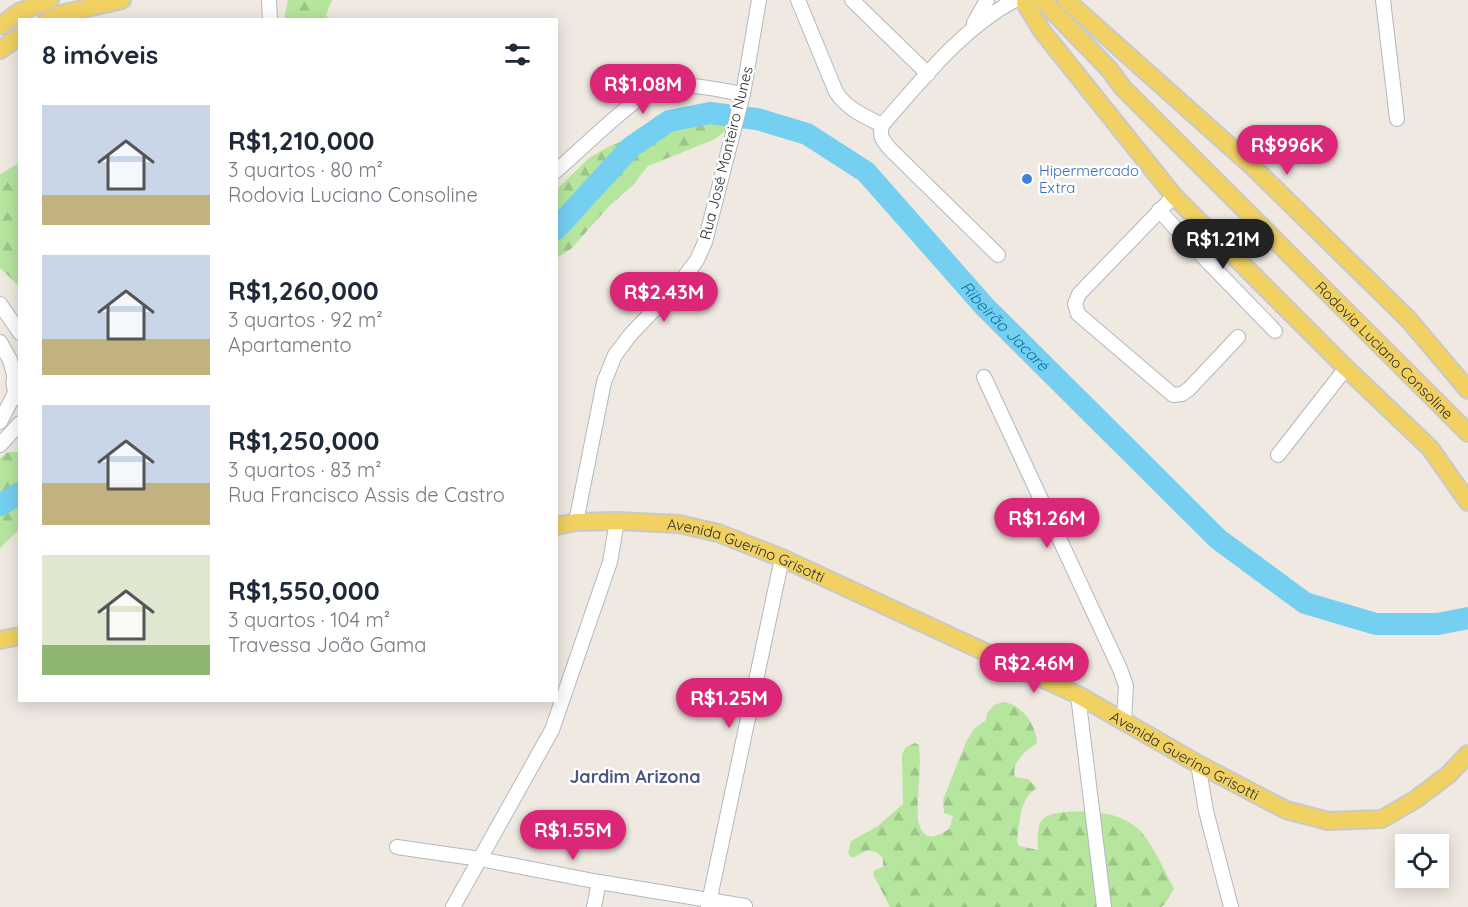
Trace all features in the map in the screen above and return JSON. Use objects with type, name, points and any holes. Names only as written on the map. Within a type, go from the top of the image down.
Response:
[{"type":"main road","points":[[0,25],[19,12],[50,0]]},
{"type":"main road","points":[[52,18],[122,0]]},
{"type":"main road","points":[[1066,0],[1252,166],[1409,320],[1468,390]]},
{"type":"main road","points":[[1026,1],[1042,31],[1174,196],[1346,368],[1430,448],[1468,502]]},
{"type":"main road","name":"Rodovia Luciano Consoline","points":[[1026,1],[1102,73],[1123,88],[1468,433]]},
{"type":"main road","points":[[0,50],[18,37]]},
{"type":"main road","name":"Avenida Guerino Grisotti","points":[[558,526],[576,522],[617,521],[679,524],[718,533],[782,558],[1078,696],[1198,764],[1286,810],[1328,821],[1382,819],[1416,799],[1448,775],[1468,754]]},
{"type":"main road","points":[[0,640],[18,636]]},
{"type":"street","points":[[269,0],[270,18]]},
{"type":"street","name":"Rua José Monteiro Nunes","points":[[576,522],[604,382],[615,355],[631,334],[679,284],[697,260],[705,242],[743,94],[759,0]]},
{"type":"street","points":[[798,0],[836,92],[853,110],[882,124]]},
{"type":"street","points":[[852,0],[928,74]]},
{"type":"street","points":[[968,32],[987,0]]},
{"type":"street","points":[[1383,0],[1397,119]]},
{"type":"street","points":[[998,255],[882,141],[880,134],[882,124],[968,32],[986,18],[1026,1]]},
{"type":"street","points":[[558,169],[642,96],[660,88],[685,85],[743,94]]},
{"type":"street","points":[[1174,196],[1078,294],[1075,304],[1078,314],[1173,395],[1182,394],[1189,389],[1238,337]]},
{"type":"street","points":[[1160,210],[1275,331]]},
{"type":"street","points":[[1178,231],[1193,215]]},
{"type":"street","points":[[0,304],[18,330]]},
{"type":"street","points":[[0,342],[11,367],[13,387],[17,396],[0,422]]},
{"type":"street","points":[[1278,455],[1346,368]]},
{"type":"street","points":[[984,377],[1120,669],[1126,686],[1124,720]]},
{"type":"street","points":[[0,445],[18,425]]},
{"type":"street","points":[[453,907],[552,730],[610,562],[617,521]]},
{"type":"street","points":[[709,903],[782,558]]},
{"type":"street","points":[[1078,696],[1104,907]]},
{"type":"street","points":[[1198,764],[1206,811],[1231,907]]},
{"type":"street","points":[[397,847],[480,859],[709,903],[745,906]]},
{"type":"street","points":[[594,907],[599,882]]},
{"type":"green space","points":[[288,0],[332,0],[326,15],[329,18],[284,18]]},
{"type":"green space","points":[[710,117],[723,120],[728,125],[724,132],[713,140],[648,166],[632,186],[609,206],[572,248],[558,257],[558,188],[589,158],[606,148],[676,118]]},
{"type":"green space","points":[[18,164],[18,285],[0,268],[0,174]]},
{"type":"green space","points":[[8,452],[18,452],[18,531],[0,548],[0,458]]},
{"type":"green space","points":[[1003,702],[1016,707],[1027,716],[1034,729],[1037,743],[1020,757],[1014,771],[1015,777],[1028,779],[1037,788],[1027,798],[1021,811],[1017,841],[1019,846],[1038,850],[1039,826],[1043,819],[1056,813],[1088,812],[1118,817],[1139,830],[1151,845],[1174,889],[1165,904],[1161,907],[890,907],[873,874],[875,870],[883,867],[883,858],[876,852],[868,850],[852,858],[848,853],[851,841],[878,826],[903,804],[902,754],[906,747],[915,743],[919,745],[920,754],[918,820],[920,827],[928,836],[939,835],[949,829],[953,816],[944,813],[943,800],[966,742],[974,729],[986,720],[987,713],[994,705]]},
{"type":"waterway","name":"Ribeirão Jacaré","points":[[558,227],[631,147],[669,121],[710,113],[757,119],[807,134],[866,172],[985,307],[1218,539],[1305,603],[1376,624],[1438,624],[1468,618]]},
{"type":"waterway","name":"Ribeirão Jacaré","points":[[0,505],[18,494]]},
{"type":"place","name":"Hipermercado Extra","points":[[1027,179]]},
{"type":"district","name":"Jardim Arizona","points":[[635,776]]}]
